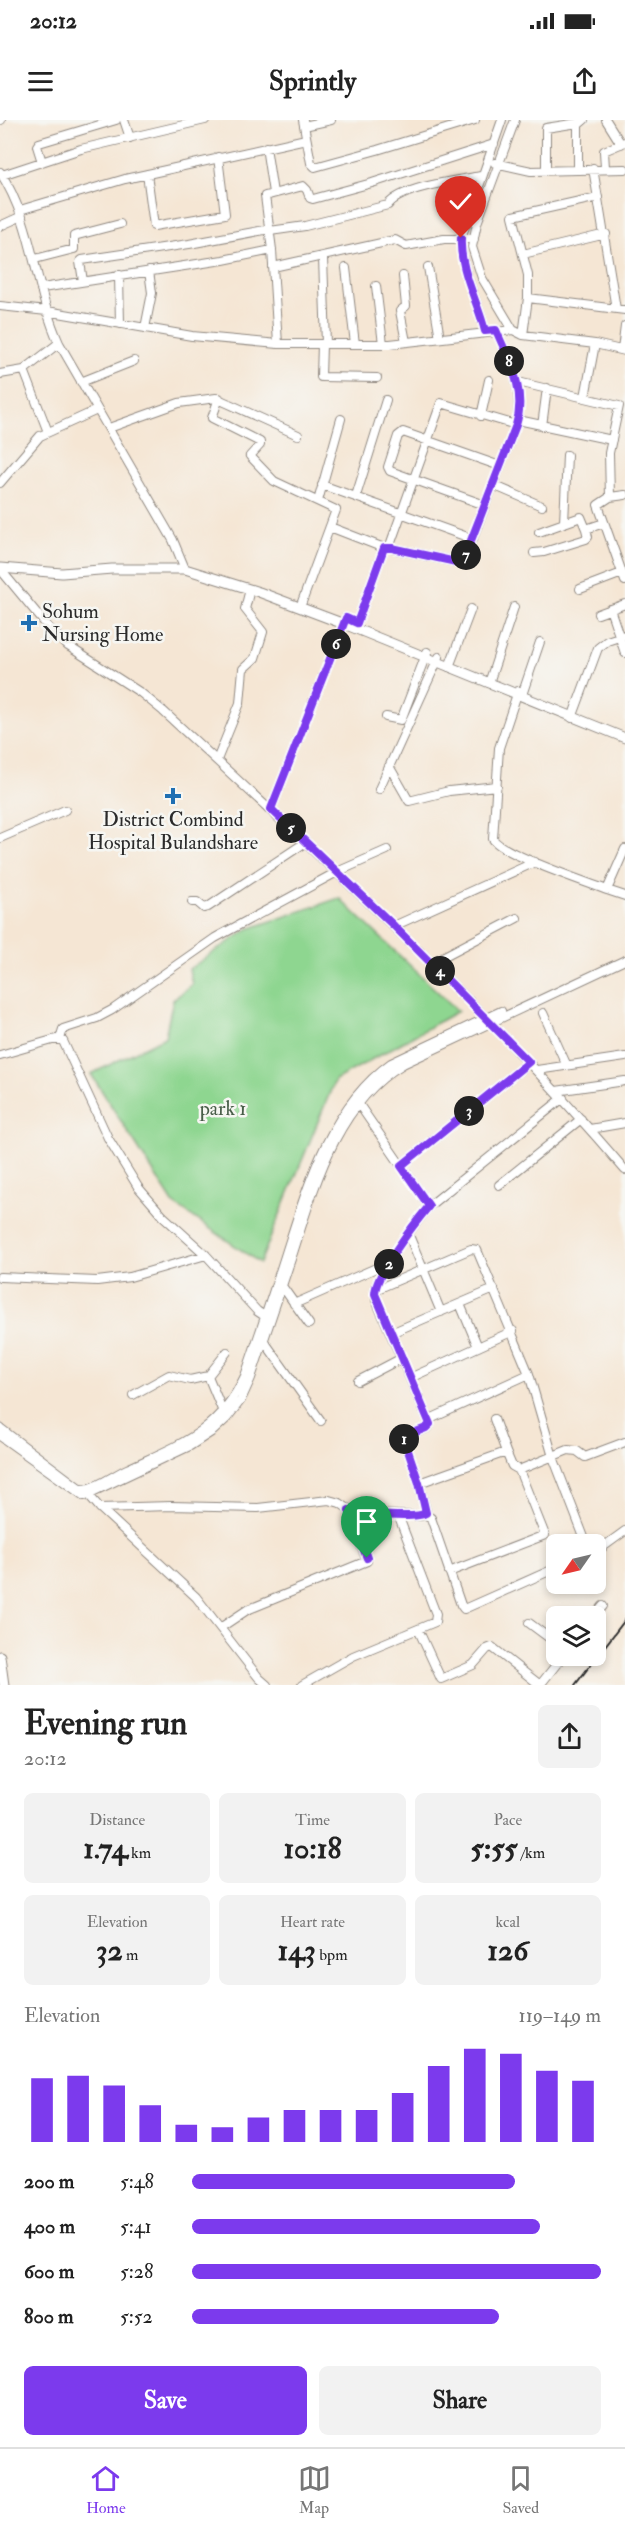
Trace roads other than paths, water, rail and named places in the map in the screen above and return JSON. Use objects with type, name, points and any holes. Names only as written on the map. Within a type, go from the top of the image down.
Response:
[{"type":"main road","points":[[0,563],[62,568],[112,563],[184,566],[261,586],[625,738]]},
{"type":"main road","points":[[0,568],[62,573],[184,566],[345,621],[357,623],[426,655]]},
{"type":"main road","points":[[573,715],[625,732]]},
{"type":"main road","points":[[0,1656],[4,1685]]},
{"type":"street","points":[[42,162],[38,144],[116,120]]},
{"type":"street","points":[[124,120],[130,138]]},
{"type":"street","points":[[184,566],[173,540],[58,343],[47,311],[21,213],[1,174],[181,123],[205,120]]},
{"type":"street","points":[[331,120],[303,123],[312,166],[319,166],[475,120]]},
{"type":"street","points":[[485,331],[460,248],[461,238],[481,176],[502,120]]},
{"type":"street","points":[[513,330],[482,278],[472,247],[503,165],[515,120]]},
{"type":"street","points":[[605,168],[604,152],[623,143],[606,120]]},
{"type":"street","points":[[546,171],[546,128],[581,122],[578,169]]},
{"type":"street","points":[[0,226],[21,213],[147,174],[306,139]]},
{"type":"street","points":[[278,344],[272,250],[264,196],[303,186],[313,199],[494,144]]},
{"type":"street","points":[[266,147],[273,193]]},
{"type":"street","points":[[147,174],[154,226],[225,214],[218,158]]},
{"type":"street","points":[[487,160],[503,165],[546,171],[593,168],[625,169]]},
{"type":"street","points":[[528,298],[621,309],[593,168]]},
{"type":"street","points":[[83,281],[80,262],[82,260],[304,226],[389,204],[393,198],[433,185],[481,176]]},
{"type":"street","points":[[523,335],[528,298],[528,275],[513,216],[598,197]]},
{"type":"street","points":[[35,259],[74,249],[75,236],[120,224]]},
{"type":"street","points":[[523,254],[606,234]]},
{"type":"street","points":[[273,267],[323,258],[395,240],[406,246],[461,238],[474,239]]},
{"type":"street","points":[[42,288],[272,250]]},
{"type":"street","points":[[323,258],[324,344],[321,377],[376,378]]},
{"type":"street","points":[[428,267],[440,338]]},
{"type":"street","points":[[346,268],[355,344]]},
{"type":"street","points":[[145,328],[152,293],[149,271]]},
{"type":"street","points":[[119,275],[120,324]]},
{"type":"street","points":[[403,276],[406,306],[400,311],[406,342]]},
{"type":"street","points":[[376,286],[382,344]]},
{"type":"street","points":[[0,306],[47,311],[231,341],[278,344],[382,344],[485,331],[513,330],[523,335],[595,344],[623,351],[625,326]]},
{"type":"street","points":[[330,527],[386,548],[460,562],[465,558],[485,505],[497,487],[500,466],[517,423],[520,402],[518,381],[496,330]]},
{"type":"street","points":[[0,374],[24,370],[58,343]]},
{"type":"street","points":[[585,397],[595,344]]},
{"type":"street","points":[[81,382],[134,361]]},
{"type":"street","points":[[24,370],[48,432]]},
{"type":"street","points":[[481,416],[489,380]]},
{"type":"street","points":[[518,381],[617,404],[622,412],[609,453],[610,497]]},
{"type":"street","points":[[542,426],[546,388]]},
{"type":"street","points":[[109,428],[179,403],[219,398],[298,435]]},
{"type":"street","points":[[219,398],[212,416],[213,420],[260,442],[250,456],[266,475],[284,487],[336,510],[302,602]]},
{"type":"street","points":[[356,496],[386,400]]},
{"type":"street","points":[[357,623],[386,548],[403,512],[441,402],[481,416],[612,440]]},
{"type":"street","points":[[0,483],[40,436],[97,410]]},
{"type":"street","points":[[318,501],[341,419]]},
{"type":"street","points":[[485,505],[388,469],[398,436],[403,432],[500,466]]},
{"type":"street","points":[[564,523],[567,455]]},
{"type":"street","points":[[322,485],[403,512],[473,539]]},
{"type":"street","points":[[497,487],[542,506]]},
{"type":"street","points":[[625,495],[610,497],[598,504],[625,582]]},
{"type":"street","points":[[534,553],[587,539],[581,517],[539,532]]},
{"type":"street","points":[[586,529],[604,523]]},
{"type":"street","points":[[0,568],[48,628],[68,646],[141,693],[271,809],[394,926],[537,1070],[625,1170]]},
{"type":"street","points":[[580,589],[622,573]]},
{"type":"street","points":[[217,760],[240,703],[243,669],[255,658],[263,632],[245,609],[249,589]]},
{"type":"street","points":[[598,614],[625,604]]},
{"type":"street","points":[[490,680],[514,607]]},
{"type":"street","points":[[450,664],[471,609]]},
{"type":"street","points":[[610,609],[622,636],[625,653]]},
{"type":"street","points":[[271,809],[345,621]]},
{"type":"street","points":[[573,715],[598,648],[607,641],[622,636]]},
{"type":"street","points":[[540,642],[501,738],[493,839],[499,846],[535,862],[625,896]]},
{"type":"street","points":[[386,717],[401,720],[426,655]]},
{"type":"street","points":[[379,789],[438,660]]},
{"type":"street","points":[[389,766],[409,801],[449,791],[496,786]]},
{"type":"street","points":[[0,838],[65,810]]},
{"type":"street","points":[[192,902],[197,902],[204,908],[208,907],[306,842]]},
{"type":"street","points":[[607,890],[625,849]]},
{"type":"street","points":[[60,1038],[63,1029],[97,1018],[215,938],[337,872],[387,850]]},
{"type":"street","points":[[394,926],[535,862]]},
{"type":"street","points":[[432,963],[517,918]]},
{"type":"street","points":[[0,1436],[80,1495],[187,1441],[210,1426],[235,1397],[245,1376],[282,1286],[318,1176],[358,1103],[391,1071],[625,954]]},
{"type":"street","points":[[86,1492],[190,1446],[228,1418],[241,1400],[264,1341],[268,1318],[313,1174],[351,1103],[379,1072],[391,1063],[625,960]]},
{"type":"street","points":[[543,1013],[567,1066]]},
{"type":"street","points":[[0,1055],[60,1038]]},
{"type":"street","points":[[60,1038],[65,1044],[108,1138],[138,1187],[163,1216],[206,1255],[268,1318]]},
{"type":"street","points":[[537,1070],[625,1057]]},
{"type":"street","points":[[401,1166],[529,1062]]},
{"type":"street","points":[[556,1091],[625,1081]]},
{"type":"street","points":[[425,1514],[419,1483],[404,1439],[430,1424],[376,1299],[375,1290],[408,1233],[429,1206],[508,1140],[563,1098]]},
{"type":"street","points":[[358,1103],[429,1206]]},
{"type":"street","points":[[499,1185],[581,1119]]},
{"type":"street","points":[[590,1129],[625,1124]]},
{"type":"street","points":[[408,1233],[425,1267],[441,1312]]},
{"type":"street","points":[[375,1290],[473,1248],[477,1250],[513,1331],[529,1374],[553,1457],[583,1534]]},
{"type":"street","points":[[0,1277],[97,1281],[130,1277],[206,1255]]},
{"type":"street","points":[[294,1304],[376,1268],[386,1269]]},
{"type":"street","points":[[282,1286],[309,1324]]},
{"type":"street","points":[[391,1333],[494,1289]]},
{"type":"street","points":[[460,1304],[478,1347]]},
{"type":"street","points":[[410,1378],[513,1331]]},
{"type":"street","points":[[264,1341],[321,1421]]},
{"type":"street","points":[[133,1395],[169,1375],[190,1380],[208,1376],[227,1352]]},
{"type":"street","points":[[358,1381],[402,1358]]},
{"type":"street","points":[[428,1420],[529,1374]]},
{"type":"street","points":[[208,1376],[224,1412]]},
{"type":"street","points":[[449,1572],[545,1536],[519,1470],[512,1466],[494,1419]]},
{"type":"street","points":[[0,1428],[86,1492],[100,1508],[196,1597],[260,1682],[267,1685]]},
{"type":"street","points":[[519,1470],[573,1450],[582,1456],[588,1456],[625,1442]]},
{"type":"street","points":[[419,1483],[506,1452]]},
{"type":"street","points":[[100,1508],[171,1506],[258,1508],[329,1500],[358,1513],[425,1514],[431,1518],[461,1605],[465,1609],[546,1573]]},
{"type":"street","points":[[220,1628],[247,1610],[367,1561],[349,1510]]},
{"type":"street","points":[[302,1685],[353,1656],[435,1622],[436,1614],[398,1515]]},
{"type":"street","points":[[606,1545],[625,1531]]},
{"type":"street","points":[[529,1623],[546,1635]]},
{"type":"street","points":[[418,1629],[443,1682],[472,1665],[487,1649],[492,1647],[540,1685],[555,1666]]},
{"type":"railway","points":[[575,1685],[625,1620]]},
{"type":"place","name":"Sohum Nursing Home","points":[[29,623]]},
{"type":"place","name":"District Combind Hospital Bulandshare","points":[[173,796]]},
{"type":"park label","name":"park 1","points":[[223,1108]]}]
